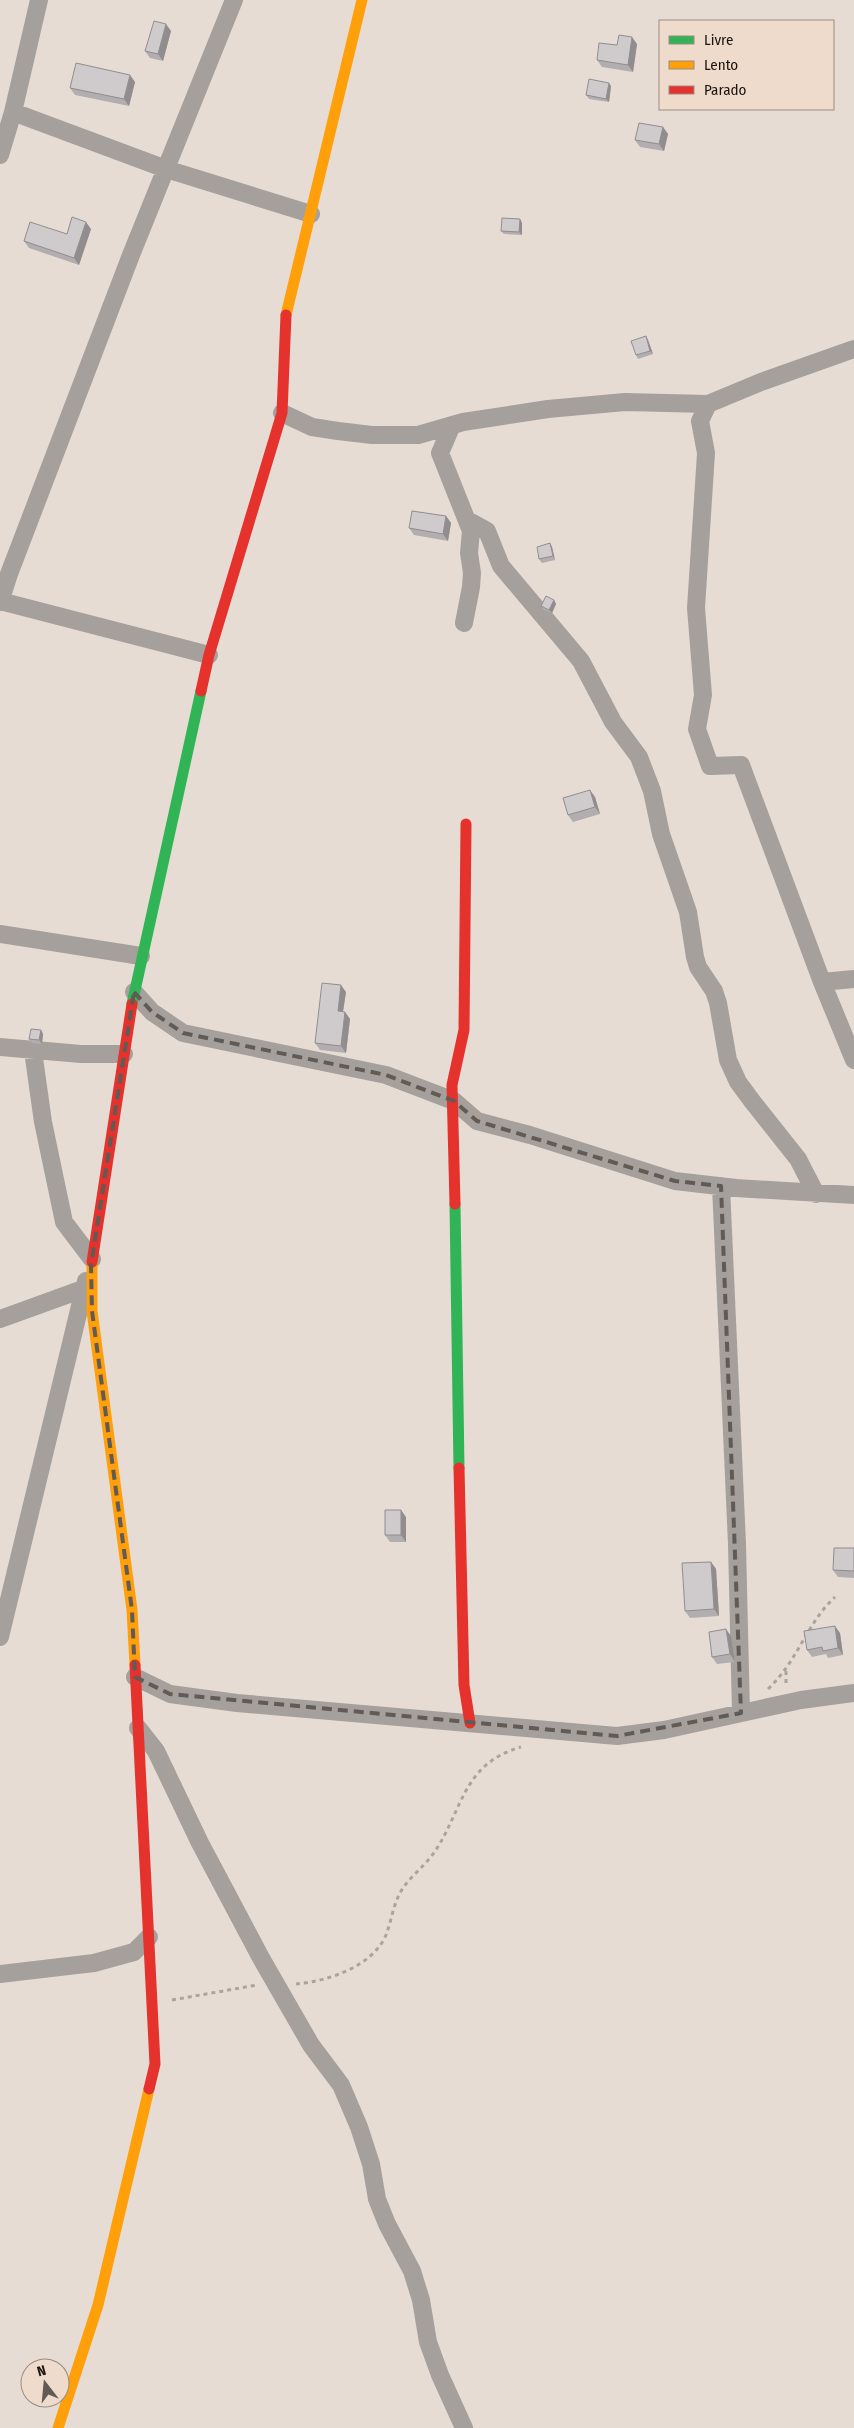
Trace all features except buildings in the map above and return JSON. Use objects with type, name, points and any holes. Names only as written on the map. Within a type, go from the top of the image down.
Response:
[{"type":"street","points":[[0,155],[14,112],[39,0]]},
{"type":"street","points":[[210,655],[0,601],[166,169],[234,0]]},
{"type":"street","points":[[0,1637],[89,1274],[141,956],[210,655],[282,414],[286,315],[362,0]]},
{"type":"street","points":[[14,112],[166,169],[311,214]]},
{"type":"street","points":[[282,414],[312,427],[372,434],[418,435],[452,425],[548,409],[618,402],[708,404],[762,382],[854,349]]},
{"type":"street","points":[[708,404],[700,421],[706,453],[696,608],[703,696],[697,730],[710,766],[740,765],[822,982],[854,1060]]},
{"type":"street","points":[[452,425],[440,453],[471,531],[469,552],[472,573],[464,623]]},
{"type":"street","points":[[467,520],[487,531],[501,566],[581,661],[613,722],[639,757],[652,791],[661,834],[688,912],[698,968],[714,991],[718,1003],[728,1060],[738,1082],[798,1159],[816,1194]]},
{"type":"street","points":[[466,824],[464,1030],[452,1085],[454,1101],[464,1685],[470,1723]]},
{"type":"street","points":[[0,934],[19,939],[141,956]]},
{"type":"street","points":[[822,982],[854,979]]},
{"type":"street","points":[[134,992],[152,1012],[183,1033],[386,1075],[454,1101],[477,1121],[530,1135],[675,1181],[816,1194],[854,1195]]},
{"type":"street","points":[[0,1047],[81,1054],[124,1054]]},
{"type":"street","points":[[33,1050],[43,1122],[64,1222],[89,1274],[92,1311],[102,1374],[132,1610],[155,2064],[98,2305],[58,2428]]},
{"type":"street","points":[[721,1186],[737,1544],[741,1709]]},
{"type":"street","points":[[0,1319],[89,1274]]},
{"type":"street","points":[[135,1677],[170,1694],[237,1702],[617,1736],[664,1730],[741,1709],[854,1693]]},
{"type":"street","points":[[138,1728],[156,1751],[200,1843],[276,1985],[311,2045],[341,2085],[359,2127],[371,2164],[377,2199],[387,2224],[412,2271],[421,2300],[428,2342],[440,2375],[464,2428]]},
{"type":"street","points":[[0,1974],[94,1963],[134,1952],[149,1937]]},
{"type":"path","points":[[741,1709],[769,1689],[788,1668],[815,1620],[835,1597]]},
{"type":"path","points":[[152,2003],[257,1985],[303,1983],[347,1971],[370,1956],[385,1936],[399,1894],[434,1854],[473,1777],[499,1756],[530,1744]]},
{"type":"highlighted area","points":[[134,992],[152,1012],[183,1033],[386,1075],[454,1101],[477,1121],[675,1181],[721,1186],[741,1713],[617,1736],[170,1694],[135,1677],[132,1610],[92,1311],[91,1265]]},
{"type":"traffic: fast","points":[[132,1004],[201,691]]},
{"type":"traffic: fast","points":[[455,1204],[459,1468]]},
{"type":"traffic: slow","points":[[286,315],[362,0]]},
{"type":"traffic: slow","points":[[92,1262],[92,1311],[132,1610],[135,1665]]},
{"type":"traffic: slow","points":[[58,2428],[98,2305],[149,2089]]},
{"type":"traffic: jam","points":[[201,691],[209,655],[282,413],[286,315]]},
{"type":"traffic: jam","points":[[455,1204],[452,1085],[464,1030],[466,824]]},
{"type":"traffic: jam","points":[[92,1262],[132,1004]]},
{"type":"traffic: jam","points":[[459,1468],[464,1685],[470,1723]]},
{"type":"traffic: jam","points":[[135,1665],[155,2064],[149,2089]]}]
